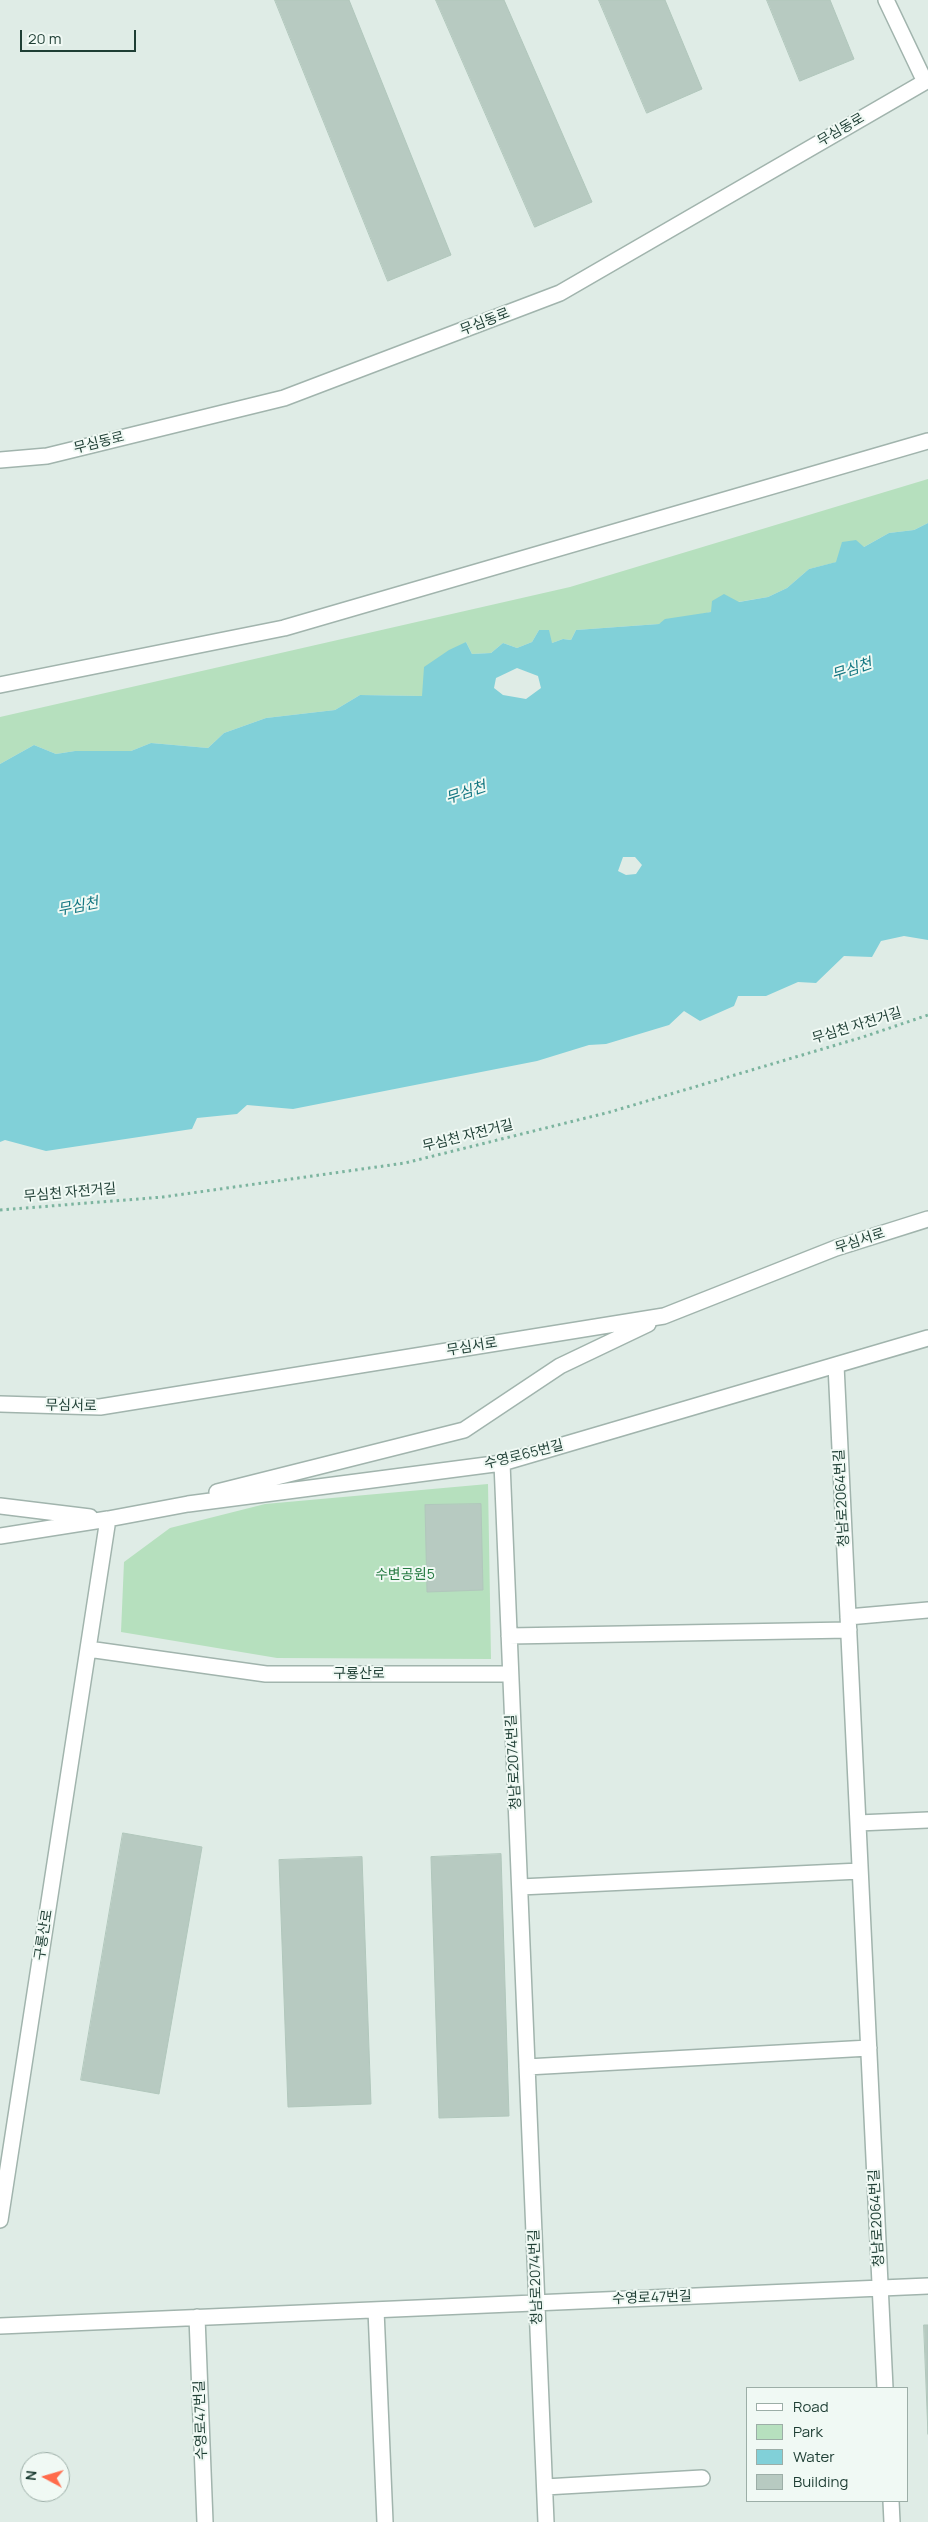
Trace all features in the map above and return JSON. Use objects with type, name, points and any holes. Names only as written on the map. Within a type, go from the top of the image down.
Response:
[{"type":"street","points":[[886,0],[926,81]]},
{"type":"street","name":"무심동로","points":[[0,460],[47,456],[284,398],[560,293],[926,81]]},
{"type":"street","points":[[0,685],[284,628],[928,441]]},
{"type":"street","name":"무심서로","points":[[0,1404],[100,1408],[664,1316],[836,1248],[928,1218]]},
{"type":"street","points":[[0,1536],[108,1520],[464,1430],[560,1366],[664,1316]]},
{"type":"street","name":"수영로65번길","points":[[108,1520],[188,1504],[502,1463],[928,1338]]},
{"type":"street","name":"청남로2064번길","points":[[836,1365],[885,2387]]},
{"type":"street","name":"청남로2074번길","points":[[502,1463],[546,2522]]},
{"type":"street","points":[[0,1506],[108,1520]]},
{"type":"street","name":"구룡산로","points":[[0,2220],[108,1520]]},
{"type":"street","points":[[509,1636],[709,1633],[848,1623],[928,1610]]},
{"type":"street","name":"구룡산로","points":[[88,1649],[266,1674],[510,1674]]},
{"type":"street","points":[[858,1823],[928,1820]]},
{"type":"street","points":[[520,1887],[860,1871]]},
{"type":"street","points":[[527,2067],[869,2048]]},
{"type":"street","name":"수영로47번길","points":[[0,2326],[928,2286]]},
{"type":"street","points":[[376,2310],[385,2522]]},
{"type":"street","name":"수영로47번길","points":[[197,2318],[204,2522]]},
{"type":"street","points":[[545,2487],[702,2478]]},
{"type":"street","points":[[891,2502],[892,2522]]},
{"type":"path","name":"무심천 자전거길","points":[[0,1210],[163,1197],[405,1163],[610,1112],[928,1016]]},
{"type":"green space","points":[[928,479],[928,523],[914,530],[889,533],[837,562],[809,569],[787,588],[768,597],[738,602],[711,612],[659,624],[576,630],[571,640],[563,639],[552,643],[539,630],[532,642],[517,648],[503,643],[491,653],[472,654],[466,642],[422,696],[360,695],[335,710],[266,718],[224,733],[208,748],[151,743],[131,751],[75,751],[56,754],[34,745],[0,764],[0,717],[570,587]]},
{"type":"green space","name":"수변공원5","points":[[488,1484],[491,1659],[277,1658],[121,1632],[124,1562],[170,1528],[265,1504]]},
{"type":"water","name":"무심천","points":[[928,523],[928,940],[904,936],[881,941],[872,957],[844,956],[816,983],[798,982],[766,996],[738,996],[734,1006],[700,1021],[684,1011],[669,1025],[606,1044],[589,1045],[537,1061],[293,1109],[247,1105],[237,1114],[197,1118],[192,1129],[46,1151],[5,1140],[0,1142],[0,764],[34,745],[56,754],[75,751],[131,751],[151,743],[208,748],[224,733],[266,718],[335,710],[360,695],[422,696],[424,667],[449,650],[466,642],[472,654],[491,653],[503,643],[517,648],[532,642],[539,630],[549,630],[552,643],[563,639],[571,640],[576,630],[659,624],[665,619],[711,612],[712,601],[724,594],[739,602],[768,597],[787,588],[809,569],[836,562],[842,542],[856,540],[864,547],[889,533],[914,530]],"holes":[[[517,668],[538,676],[541,688],[526,699],[503,695],[494,688],[496,678]],[[623,857],[635,857],[642,865],[636,874],[626,875],[618,871]]]},
{"type":"building","points":[[275,0],[349,0],[451,255],[388,281]]},
{"type":"building","points":[[436,0],[504,0],[592,202],[535,227]]},
{"type":"building","points":[[599,0],[665,0],[702,89],[647,113]]},
{"type":"building","points":[[767,0],[830,0],[854,59],[800,81]]},
{"type":"building","points":[[481,1504],[483,1590],[427,1592],[425,1505]]},
{"type":"building","points":[[123,1833],[202,1847],[159,2094],[81,2080]]},
{"type":"building","points":[[501,1854],[509,2116],[439,2118],[431,1857]]},
{"type":"building","points":[[362,1857],[371,2104],[288,2107],[279,1860]]},
{"type":"building","points":[[924,2325],[928,2325],[928,2434]]}]
